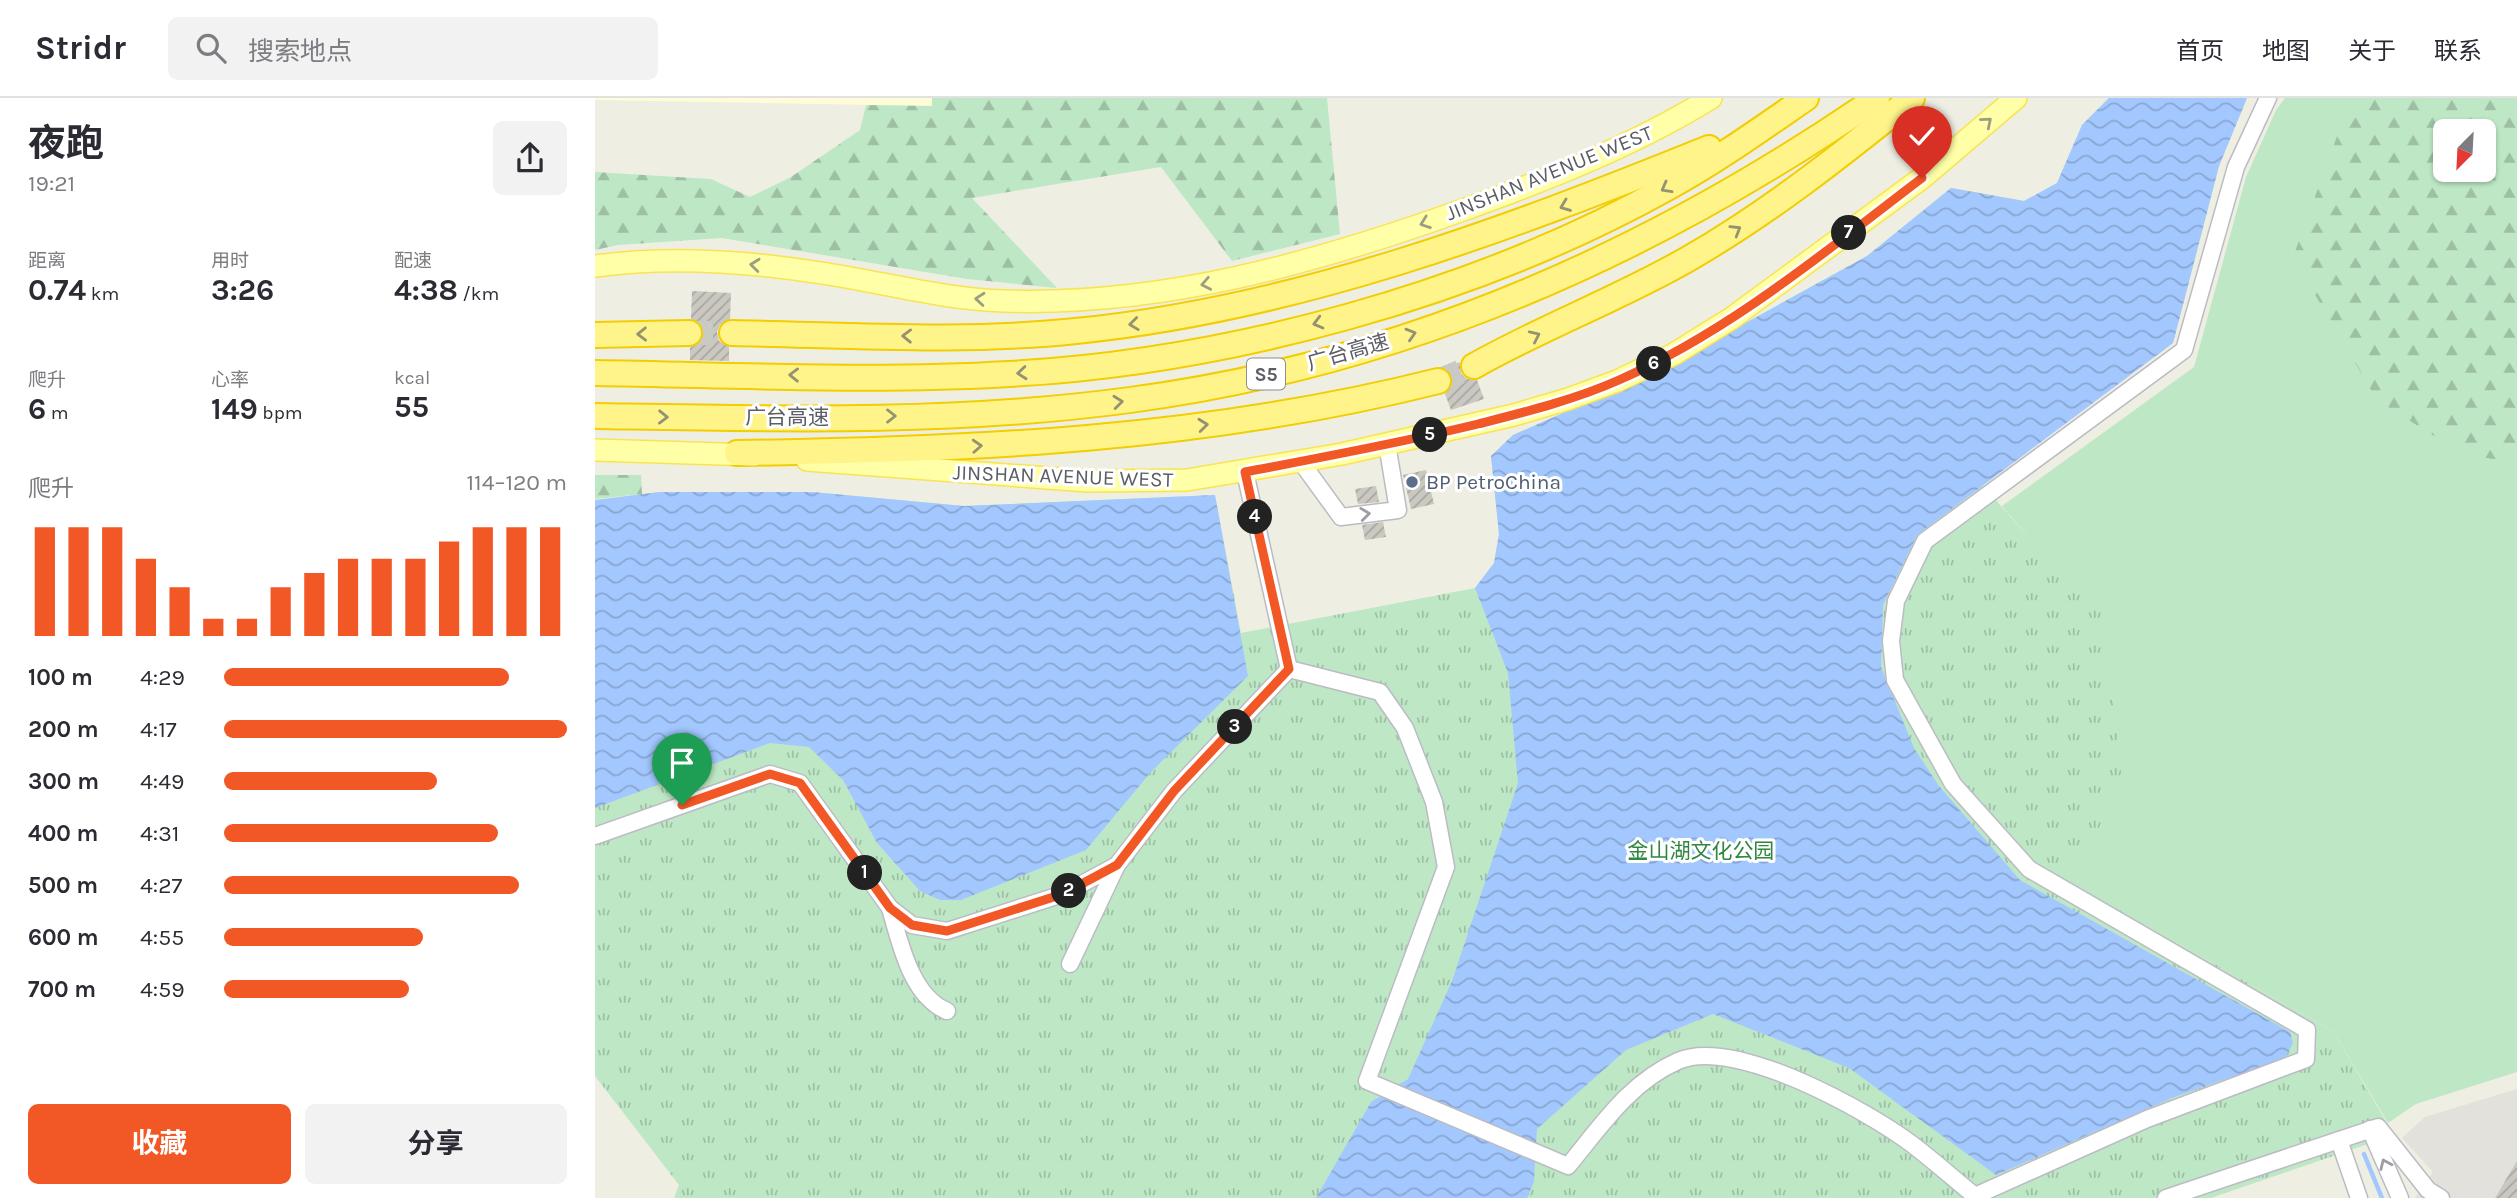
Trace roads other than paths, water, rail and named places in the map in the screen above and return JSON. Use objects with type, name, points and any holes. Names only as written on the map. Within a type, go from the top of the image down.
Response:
[{"type":"highway","name":"广台高速","points":[[595,373],[927,377],[1011,374],[1145,360],[1229,343],[1359,312],[1496,268],[1591,227],[1667,188],[1806,98]]},
{"type":"highway","name":"广台高速","points":[[595,416],[970,415],[1131,400],[1207,388],[1291,368],[1418,332],[1587,268],[1718,199],[1877,98]]},
{"type":"highway","points":[[1474,366],[1626,291],[1730,233],[1817,174],[1912,98]]},
{"type":"highway","points":[[732,333],[1010,337],[1166,319],[1326,282],[1459,245],[1528,221],[1765,126]]},
{"type":"highway","points":[[595,335],[689,333]]},
{"type":"highway","points":[[737,453],[1029,444],[1307,411],[1438,381]]},
{"type":"main road","name":"JINSHAN AVENUE WEST","points":[[595,266],[626,262],[720,261],[822,273],[947,296],[1003,301],[1067,300],[1156,292],[1266,271],[1419,226],[1613,152],[1711,98]]},
{"type":"main road","name":"JINSHAN AVENUE WEST","points":[[595,450],[737,453],[878,468],[1140,483],[1245,472],[1454,429],[1568,399],[1617,381],[1674,354],[1732,318],[1922,178],[2016,98]]},
{"type":"street","points":[[1289,669],[1380,692],[1405,728],[1434,802],[1446,867],[1367,1081],[1567,1166],[1632,1089],[1681,1059],[1722,1056],[1768,1068],[1840,1100],[1912,1144],[1975,1196],[2147,1119],[2306,1059],[2307,1030],[2029,869],[1953,784],[1895,680],[1891,642],[1896,601],[1925,541],[2184,350],[2233,174],[2268,98]]},
{"type":"street","points":[[1301,461],[1341,517],[1398,510],[1387,444]]},
{"type":"street","points":[[1245,472],[1289,669]]},
{"type":"street","points":[[1070,964],[1117,865],[1174,791],[1289,669]]},
{"type":"street","points":[[595,836],[770,774],[800,783],[890,908],[912,925],[947,931],[1063,894],[1117,865]]},
{"type":"street","points":[[890,908],[901,947],[921,990],[932,1004],[947,1011]]},
{"type":"street","points":[[2166,1198],[2374,1128]]},
{"type":"street","points":[[2374,1128],[2400,1198]]},
{"type":"street","points":[[2374,1128],[2428,1190],[2441,1198]]},
{"type":"street","points":[[2339,1140],[2359,1198]]},
{"type":"water","points":[[2109,98],[2247,98],[2219,166],[2173,343],[1917,535],[1883,605],[1881,667],[1914,748],[1939,786],[2020,880],[2290,1032],[2293,1043],[2285,1058],[2172,1098],[1996,1175],[1849,1068],[1713,1014],[1626,1050],[1537,1129],[1534,1182],[1527,1198],[1316,1198],[1371,1102],[1408,1079],[1452,981],[1518,783],[1508,673],[1475,588],[1494,563],[1499,534],[1491,456],[1513,435],[1662,369],[1867,256],[1951,188],[2024,201],[2057,183],[2082,125]]},
{"type":"water","points":[[660,492],[812,492],[964,506],[1215,495],[1248,676],[1151,772],[1086,850],[961,900],[940,900],[920,891],[877,843],[843,780],[809,747],[770,743],[595,808],[595,500]]},
{"type":"waterway","points":[[2364,1154],[2382,1198]]},
{"type":"tunnel","points":[[689,333],[732,333]]},
{"type":"tunnel","points":[[1438,381],[1474,366]]},
{"type":"place","name":"BP PetroChina","points":[[1412,482]]},
{"type":"park label","name":"金山湖文化公园","points":[[1701,851]]}]
